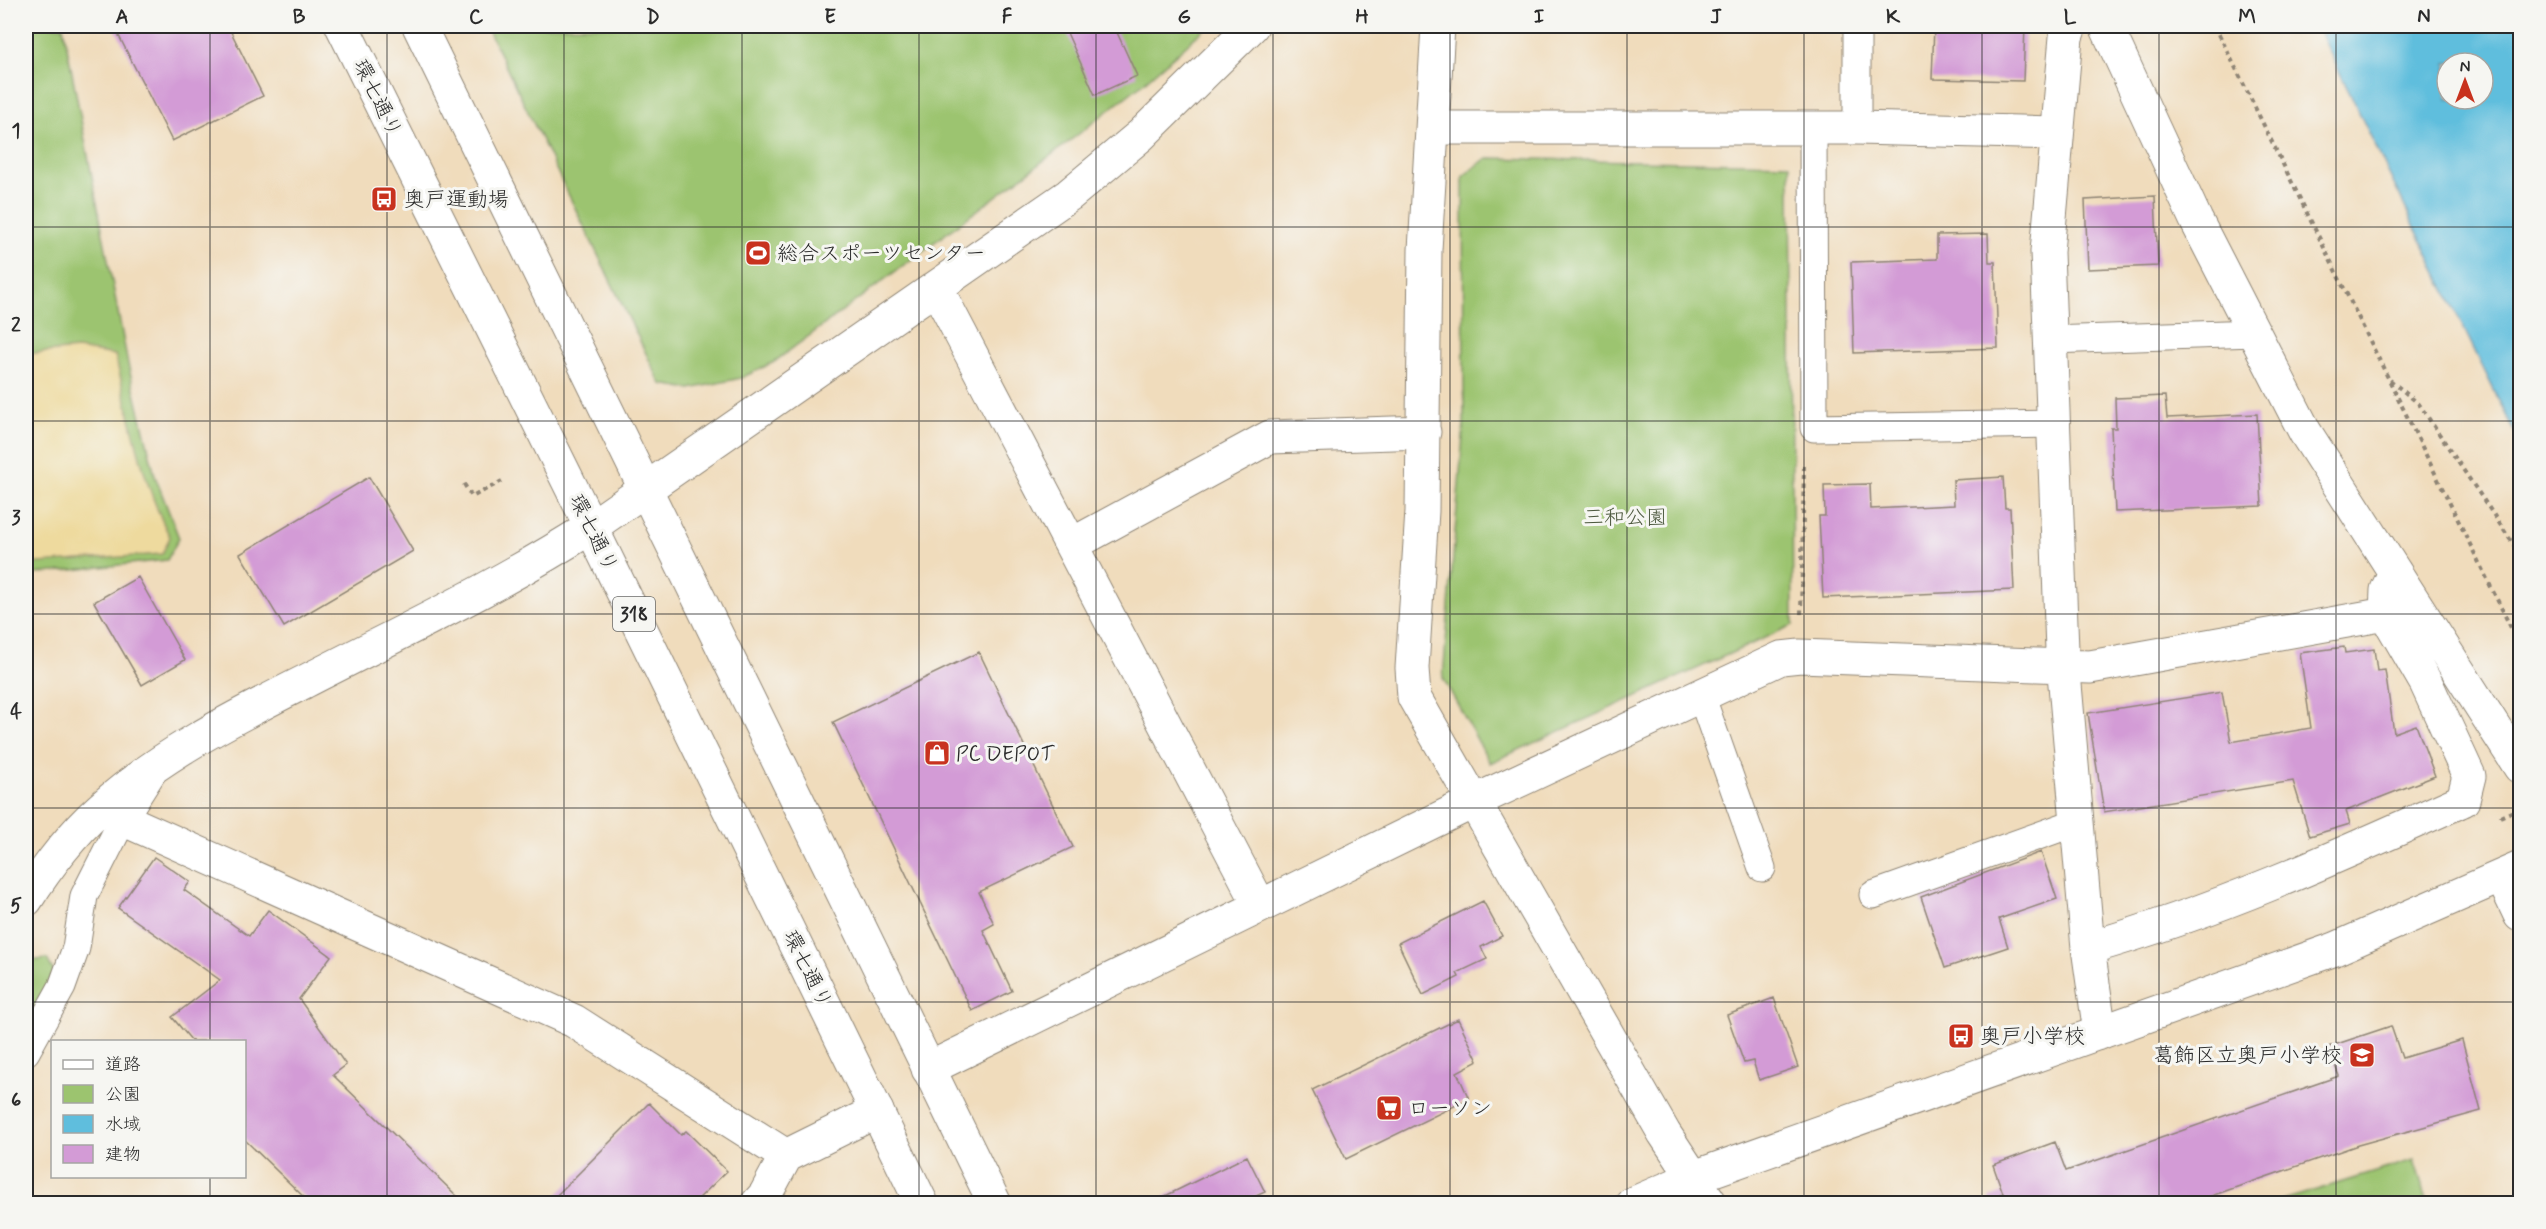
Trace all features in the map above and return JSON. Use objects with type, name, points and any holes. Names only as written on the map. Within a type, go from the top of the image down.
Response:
[{"type":"street","name":"環七通り","points":[[342,26],[591,527],[922,1203]]},
{"type":"street","points":[[419,26],[995,1203]]},
{"type":"street","points":[[26,900],[48,864],[111,814],[158,764],[228,720],[534,564],[591,527],[937,289],[1069,195],[1141,135],[1252,26]]},
{"type":"street","points":[[1438,26],[1425,250],[1424,432],[1422,511],[1412,668],[1414,697],[1664,1133],[1711,1203]]},
{"type":"street","points":[[2070,26],[2066,37],[2047,252],[2063,666],[2088,948],[2100,1033]]},
{"type":"street","points":[[2106,26],[2196,220],[2305,432],[2520,767]]},
{"type":"street","points":[[1433,129],[1857,128],[2057,133]]},
{"type":"street","points":[[937,289],[1073,544],[1260,906]]},
{"type":"street","points":[[1073,544],[1270,437],[1424,432]]},
{"type":"street","points":[[2088,948],[2195,913],[2343,854],[2463,800],[2469,776],[2426,683],[2386,614],[2387,590],[2394,572]]},
{"type":"street","points":[[928,1069],[1473,802],[1781,658],[1800,656],[2090,667],[2386,614]]},
{"type":"street","points":[[111,814],[574,1021],[786,1156]]},
{"type":"street","points":[[1632,1203],[1694,1177],[2336,949],[2511,873],[2520,915]]},
{"type":"street","points":[[757,1203],[765,1196],[786,1156],[877,1111]]},
{"type":"lane","points":[[1857,26],[1857,128]]},
{"type":"lane","points":[[1813,128],[1814,428],[2054,424]]},
{"type":"lane","points":[[2050,340],[2254,333]]},
{"type":"lane","points":[[1701,695],[1762,868]]},
{"type":"lane","points":[[26,1052],[62,987],[76,948],[84,896],[111,814]]},
{"type":"lane","points":[[1873,895],[2077,822]]},
{"type":"path","points":[[2216,26],[2520,646]]},
{"type":"path","points":[[2389,379],[2419,404],[2520,554]]},
{"type":"path","points":[[1800,656],[1805,452],[1814,428]]},
{"type":"path","points":[[464,484],[472,497],[502,480]]},
{"type":"green space","points":[[26,26],[63,26],[128,364],[155,476],[179,538],[167,560],[26,575]]},
{"type":"green space","name":"総合スポーツセンター","points":[[486,26],[1208,26],[1142,84],[1066,144],[774,362],[741,378],[690,389],[661,384]]},
{"type":"green space","name":"三和公園","points":[[1487,158],[1790,164],[1793,625],[1490,763],[1443,678],[1464,423],[1463,176]]},
{"type":"green space","points":[[47,959],[54,972],[26,1023],[26,961]]},
{"type":"green space","points":[[2414,1160],[2428,1203],[2274,1203]]},
{"type":"sand","points":[[77,349],[115,355],[144,471],[170,537],[162,554],[26,564],[26,354]]},
{"type":"water","points":[[2340,26],[2520,26],[2520,444],[2321,34]]},
{"type":"building","points":[[114,26],[228,26],[263,96],[172,141]]},
{"type":"building","points":[[1064,26],[1114,26],[1137,76],[1095,95]]},
{"type":"building","points":[[1934,26],[2025,26],[2023,81],[1932,79]]},
{"type":"building","points":[[2155,196],[2158,266],[2088,269],[2085,200]]},
{"type":"building","points":[[1988,234],[1989,262],[1995,262],[1998,348],[1854,353],[1851,262],[1937,259],[1937,235]]},
{"type":"building","points":[[2165,396],[2167,418],[2257,414],[2262,506],[2115,512],[2111,428],[2116,428],[2115,398]]},
{"type":"building","points":[[369,477],[413,551],[284,627],[240,554]]},
{"type":"building","points":[[2003,477],[2005,508],[2010,508],[2014,590],[1823,598],[1819,516],[1825,516],[1824,485],[1870,484],[1871,509],[1954,505],[1953,480]]},
{"type":"building","points":[[138,577],[185,660],[142,685],[94,602]]},
{"type":"building","points":[[2344,647],[2345,653],[2374,649],[2377,671],[2385,670],[2394,733],[2416,725],[2435,776],[2346,811],[2350,824],[2310,836],[2293,781],[2104,812],[2088,713],[2222,692],[2231,742],[2311,728],[2300,653]]},
{"type":"building","points":[[979,652],[1073,847],[979,892],[994,924],[983,930],[1012,991],[972,1011],[833,722]]},
{"type":"building","points":[[2041,852],[2057,899],[1999,919],[2008,947],[1945,968],[1921,897]]},
{"type":"building","points":[[154,857],[190,882],[184,890],[249,936],[268,910],[331,956],[299,999],[346,1065],[333,1075],[464,1203],[310,1203],[246,1141],[246,1040],[191,1040],[172,1017],[220,980],[118,908]]},
{"type":"building","points":[[1483,901],[1502,936],[1481,947],[1487,959],[1457,973],[1459,977],[1423,995],[1398,943]]},
{"type":"building","points":[[1774,998],[1798,1067],[1759,1080],[1753,1061],[1744,1063],[1727,1015]]},
{"type":"building","points":[[1458,1019],[1478,1061],[1457,1072],[1469,1099],[1346,1159],[1312,1090]]},
{"type":"building","points":[[2391,1026],[2402,1058],[2462,1040],[2481,1111],[2358,1145],[2191,1203],[1991,1203],[1990,1198],[2003,1193],[1993,1165],[2055,1142],[2066,1171],[2339,1076],[2328,1047]]},
{"type":"building","points":[[649,1103],[681,1135],[686,1131],[727,1171],[694,1203],[549,1203]]},
{"type":"building","points":[[1247,1156],[1265,1192],[1241,1203],[1151,1203]]},
{"type":"place","name":"奥戸運動場","points":[[384,199]]},
{"type":"place","name":"総合スポーツセンター","points":[[758,253]]},
{"type":"place","name":"PC DEPOT","points":[[937,753]]},
{"type":"place","name":"奥戸小学校","points":[[1961,1036]]},
{"type":"place","name":"葛飾区立奥戸小学校","points":[[2362,1055]]},
{"type":"place","name":"ローソン","points":[[1389,1108]]}]
